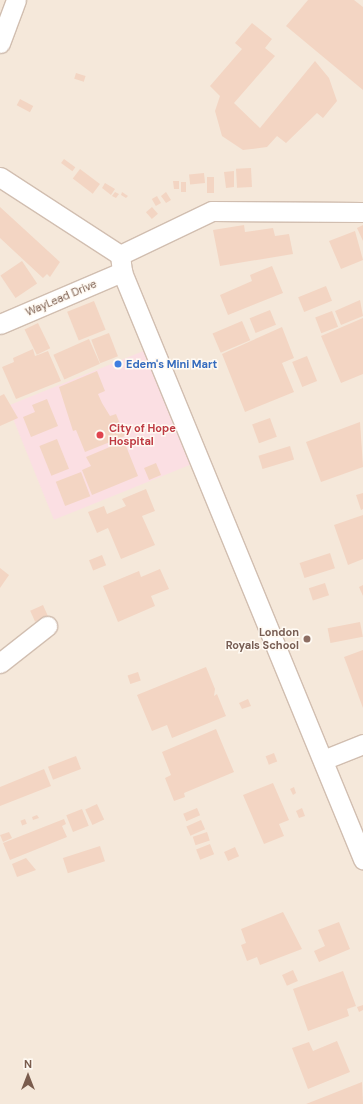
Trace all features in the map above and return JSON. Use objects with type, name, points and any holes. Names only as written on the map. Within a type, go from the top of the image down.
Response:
[{"type":"street","points":[[0,42],[16,0]]},
{"type":"street","points":[[0,176],[121,263],[363,859]]},
{"type":"street","name":"WayLead Drive","points":[[0,324],[121,263],[191,218],[212,212],[260,209],[323,214],[363,212]]},
{"type":"street","points":[[0,664],[47,626]]},
{"type":"street","points":[[323,760],[363,744]]},
{"type":"shaded area","points":[[0,0],[363,0],[363,1104],[0,1104]]},
{"type":"shaded area","name":"City of Hope Hospital","points":[[146,350],[192,464],[54,520],[8,406]]},
{"type":"building","points":[[308,0],[354,0],[363,7],[363,90],[286,26]]},
{"type":"building","points":[[252,23],[272,39],[265,48],[275,56],[234,103],[260,128],[315,61],[329,78],[337,101],[323,118],[317,113],[286,143],[277,136],[267,147],[243,150],[222,136],[215,111],[220,96],[210,86],[242,49],[235,43]]},
{"type":"building","points":[[76,73],[86,76],[84,82],[74,79]]},
{"type":"building","points":[[20,99],[33,106],[30,112],[17,105]]},
{"type":"building","points":[[64,159],[75,167],[72,171],[61,163]]},
{"type":"building","points":[[251,168],[252,187],[237,188],[236,169]]},
{"type":"building","points":[[80,169],[100,184],[93,194],[73,179]]},
{"type":"building","points":[[234,171],[234,187],[226,188],[224,172]]},
{"type":"building","points":[[204,173],[205,183],[190,185],[189,175]]},
{"type":"building","points":[[207,177],[214,177],[214,193],[207,193]]},
{"type":"building","points":[[173,181],[179,181],[179,189],[174,189]]},
{"type":"building","points":[[181,182],[186,182],[186,192],[181,192]]},
{"type":"building","points":[[105,183],[115,189],[111,195],[102,188]]},
{"type":"building","points":[[115,192],[119,194],[116,198],[112,196]]},
{"type":"building","points":[[122,192],[128,196],[126,198],[121,195]]},
{"type":"building","points":[[166,192],[171,200],[166,203],[161,196]]},
{"type":"building","points":[[157,196],[161,203],[156,206],[152,199]]},
{"type":"building","points":[[0,207],[60,262],[50,277],[47,274],[43,278],[0,238]]},
{"type":"building","points":[[152,207],[158,214],[152,219],[146,212]]},
{"type":"building","points":[[244,225],[245,232],[273,228],[275,236],[289,234],[293,254],[220,266],[213,230]]},
{"type":"building","points":[[363,225],[363,241],[357,228]]},
{"type":"building","points":[[355,231],[363,260],[341,269],[329,241]]},
{"type":"building","points":[[22,261],[37,283],[16,298],[0,276]]},
{"type":"building","points":[[272,266],[283,293],[228,315],[220,295],[252,281],[250,275]]},
{"type":"building","points":[[326,286],[332,301],[304,312],[298,297]]},
{"type":"building","points":[[360,300],[363,316],[341,325],[335,311]]},
{"type":"building","points":[[94,301],[106,330],[79,341],[67,312]]},
{"type":"building","points":[[270,310],[276,325],[256,333],[250,318]]},
{"type":"building","points":[[332,311],[338,327],[321,333],[315,317]]},
{"type":"building","points":[[363,318],[363,374],[341,383],[321,336]]},
{"type":"building","points":[[242,321],[250,340],[221,353],[213,334]]},
{"type":"building","points":[[38,323],[50,348],[37,355],[25,330]]},
{"type":"building","points":[[282,327],[294,358],[282,363],[294,392],[245,412],[222,354]]},
{"type":"building","points":[[109,333],[118,356],[100,363],[91,340]]},
{"type":"building","points":[[89,339],[100,364],[64,380],[53,355]]},
{"type":"building","points":[[33,349],[35,356],[48,351],[61,381],[16,399],[2,367],[14,362],[13,358]]},
{"type":"building","points":[[307,356],[317,381],[302,387],[292,362]]},
{"type":"building","points":[[97,371],[105,391],[98,394],[110,416],[116,414],[125,436],[85,452],[76,430],[73,431],[59,387]]},
{"type":"building","points":[[4,394],[18,418],[0,426],[0,396]]},
{"type":"building","points":[[47,399],[58,426],[31,437],[23,417],[35,412],[32,405]]},
{"type":"building","points":[[270,418],[277,437],[259,443],[252,424]]},
{"type":"building","points":[[360,422],[363,467],[321,482],[306,442]]},
{"type":"building","points":[[57,439],[69,469],[51,476],[39,446]]},
{"type":"building","points":[[124,441],[138,476],[92,495],[82,470],[91,466],[86,457]]},
{"type":"building","points":[[290,446],[294,459],[263,469],[258,456]]},
{"type":"building","points":[[156,463],[161,475],[149,480],[144,468]]},
{"type":"building","points":[[81,472],[90,496],[65,506],[56,482]]},
{"type":"building","points":[[146,489],[155,511],[142,516],[155,545],[121,559],[108,528],[97,533],[88,512],[104,506],[107,514],[126,506],[122,499]]},
{"type":"building","points":[[363,493],[363,509],[361,510],[356,495]]},
{"type":"building","points":[[363,515],[363,559],[348,565],[334,525]]},
{"type":"building","points":[[330,553],[335,568],[305,578],[300,563]]},
{"type":"building","points":[[102,555],[106,565],[93,570],[89,560]]},
{"type":"building","points":[[0,568],[9,575],[0,588]]},
{"type":"building","points":[[160,569],[169,589],[151,596],[155,606],[118,622],[103,586],[139,571],[141,577]]},
{"type":"building","points":[[325,583],[329,595],[313,601],[309,588]]},
{"type":"building","points":[[363,585],[363,596],[359,587]]},
{"type":"building","points":[[43,605],[48,616],[35,622],[30,611]]},
{"type":"building","points":[[360,622],[363,637],[330,643],[328,628]]},
{"type":"building","points":[[363,650],[363,708],[344,657]]},
{"type":"building","points":[[206,667],[215,689],[214,696],[217,694],[226,716],[172,738],[167,725],[152,731],[137,695]]},
{"type":"building","points":[[138,672],[141,681],[130,684],[128,675]]},
{"type":"building","points":[[248,699],[251,706],[242,709],[239,703]]},
{"type":"building","points":[[216,729],[234,772],[184,793],[185,797],[174,801],[165,778],[171,775],[162,752]]},
{"type":"building","points":[[274,753],[277,761],[269,765],[266,756]]},
{"type":"building","points":[[76,756],[81,769],[53,780],[48,767]]},
{"type":"building","points":[[44,769],[51,786],[0,806],[0,787]]},
{"type":"building","points":[[273,783],[289,820],[279,824],[284,836],[264,844],[243,795]]},
{"type":"building","points":[[294,787],[296,793],[293,795],[290,789]]},
{"type":"building","points":[[97,804],[104,819],[92,825],[85,809]]},
{"type":"building","points":[[197,808],[200,815],[186,821],[183,814]]},
{"type":"building","points":[[302,808],[305,816],[299,818],[296,811]]},
{"type":"building","points":[[82,809],[89,826],[73,832],[66,815]]},
{"type":"building","points":[[37,815],[39,818],[33,820],[32,817]]},
{"type":"building","points":[[25,819],[27,824],[22,826],[20,821]]},
{"type":"building","points":[[64,819],[66,824],[62,826],[67,837],[10,860],[3,843]]},
{"type":"building","points":[[201,820],[205,829],[190,836],[186,827]]},
{"type":"building","points":[[9,832],[12,838],[3,842],[0,835]]},
{"type":"building","points":[[207,832],[210,841],[196,845],[193,837]]},
{"type":"building","points":[[210,844],[214,854],[200,860],[196,850]]},
{"type":"building","points":[[100,846],[105,861],[68,873],[63,858]]},
{"type":"building","points":[[235,847],[239,856],[228,861],[224,852]]},
{"type":"building","points":[[26,858],[36,870],[17,877],[12,864]]},
{"type":"building","points":[[283,912],[302,949],[260,965],[257,957],[247,961],[241,945],[246,943],[241,929]]},
{"type":"building","points":[[339,922],[350,949],[319,962],[314,951],[325,946],[318,930]]},
{"type":"building","points":[[293,970],[298,981],[287,986],[282,975]]},
{"type":"building","points":[[343,971],[356,1006],[347,1009],[349,1016],[308,1031],[293,989]]},
{"type":"building","points":[[363,1005],[363,1010],[359,1012],[357,1007]]},
{"type":"building","points":[[337,1041],[350,1072],[308,1089],[292,1048],[309,1042],[313,1051]]},
{"type":"building","points":[[362,1082],[363,1104],[306,1104]]},
{"type":"place","name":"Edem's Mini Mart","points":[[118,364]]},
{"type":"place","name":"City of Hope Hospital","points":[[100,435]]},
{"type":"place","name":"London Royals School","points":[[307,639]]}]
